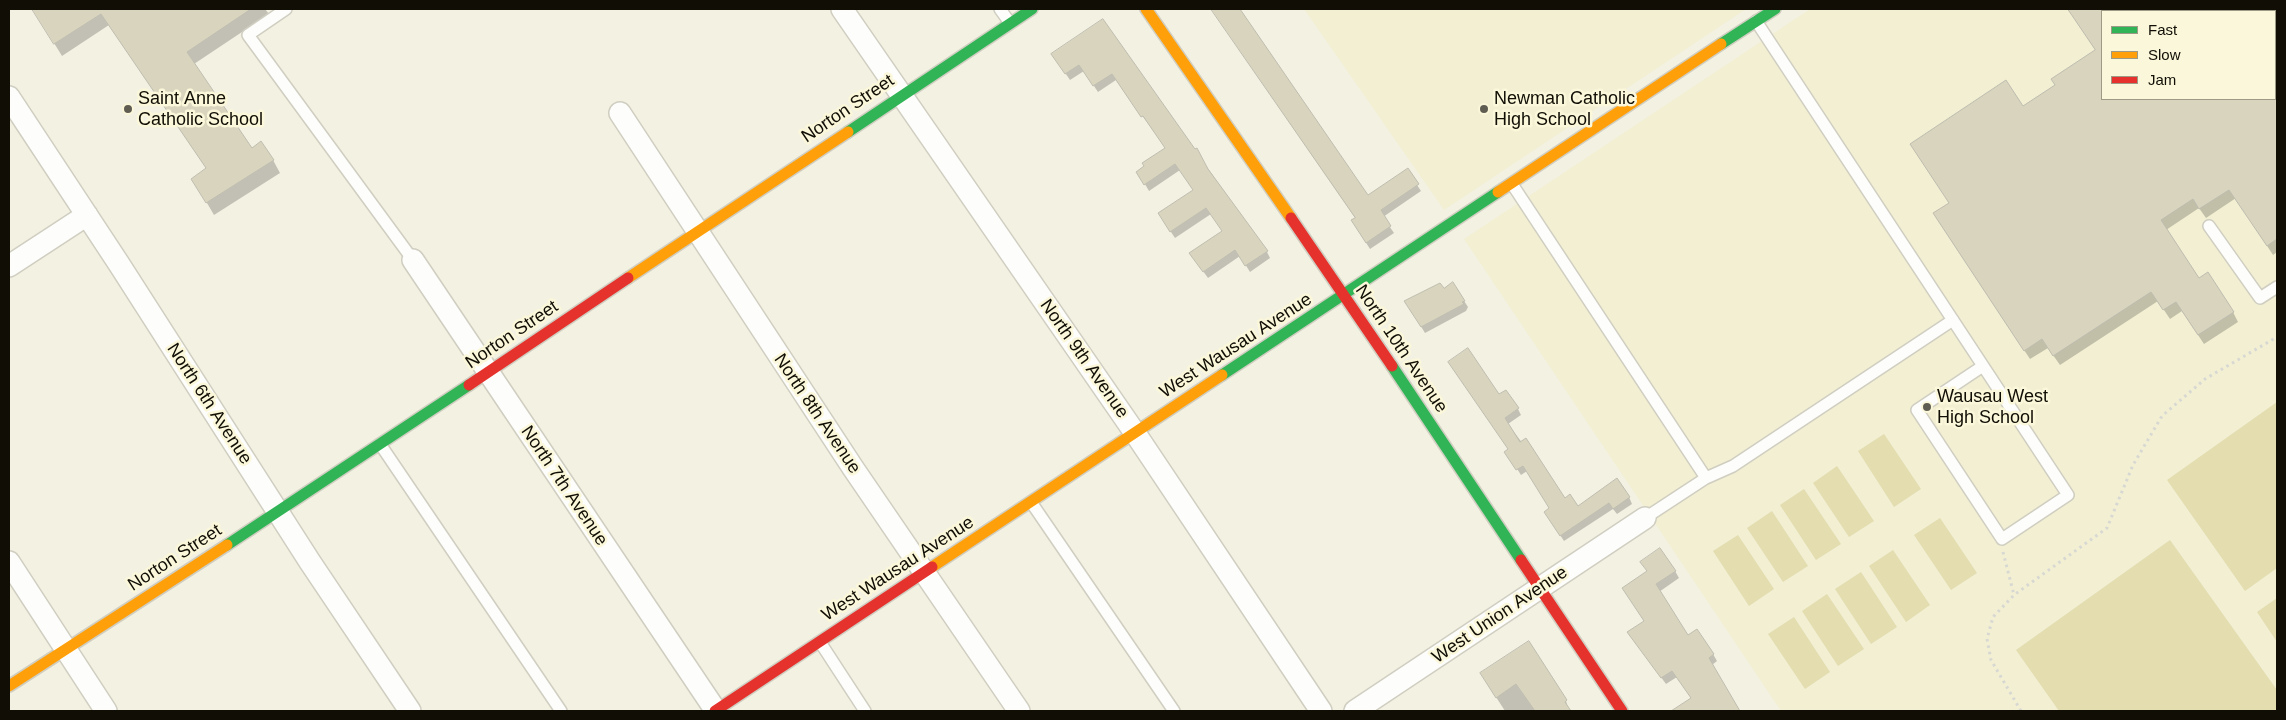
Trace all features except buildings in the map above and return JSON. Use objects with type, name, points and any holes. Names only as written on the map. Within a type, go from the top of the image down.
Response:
[{"type":"street","name":"North 9th Avenue","points":[[842,9],[1135,433],[1321,711]]},
{"type":"street","name":"Norton Street","points":[[9,686],[278,512],[696,231],[1032,9]]},
{"type":"street","name":"North 10th Avenue","points":[[1146,9],[1344,295],[1622,711]]},
{"type":"street","name":"West Wausau Avenue","points":[[715,711],[1775,9]]},
{"type":"street","name":"North 6th Avenue","points":[[9,96],[278,512],[410,711]]},
{"type":"street","name":"North 8th Avenue","points":[[620,113],[696,231],[924,573],[1019,711]]},
{"type":"street","points":[[9,266],[87,214]]},
{"type":"street","name":"North 7th Avenue","points":[[413,260],[715,711]]},
{"type":"street","name":"West Union Avenue","points":[[1355,711],[1645,518]]},
{"type":"street","points":[[9,562],[106,711]]},
{"type":"lane","points":[[286,9],[248,35],[413,260]]},
{"type":"lane","points":[[1000,9],[1010,23]]},
{"type":"lane","points":[[1756,21],[2068,495],[2002,538],[1917,410],[1983,366]]},
{"type":"lane","points":[[1512,184],[1706,478]]},
{"type":"lane","points":[[2210,226],[2260,298],[2277,286]]},
{"type":"lane","points":[[1645,518],[1706,478],[1733,466],[1953,320]]},
{"type":"lane","points":[[380,444],[561,711]]},
{"type":"lane","points":[[1031,502],[1174,711]]},
{"type":"lane","points":[[820,642],[865,711]]},
{"type":"path","points":[[2021,711],[1991,660],[1988,639],[1993,617],[2014,595],[2106,528],[2133,465],[2162,416],[2205,379],[2277,338]]},
{"type":"path","points":[[2002,538],[2006,568],[2014,595]]},
{"type":"shaded area","name":"Newman Catholic High School","points":[[1304,9],[1746,9],[1444,210]]},
{"type":"shaded area","name":"Wausau West High School","points":[[1810,9],[2277,9],[2277,711],[1781,711],[1464,239]]},
{"type":"shaded area","points":[[2277,402],[2277,568],[2245,591],[2167,480]]},
{"type":"shaded area","points":[[1884,434],[1921,489],[1894,507],[1858,451]]},
{"type":"shaded area","points":[[1837,466],[1874,521],[1849,537],[1813,483]]},
{"type":"shaded area","points":[[1804,489],[1841,544],[1816,560],[1780,505]]},
{"type":"shaded area","points":[[1772,511],[1808,566],[1783,582],[1747,528]]},
{"type":"shaded area","points":[[1940,518],[1977,573],[1951,590],[1914,535]]},
{"type":"shaded area","points":[[1738,535],[1774,589],[1749,606],[1713,551]]},
{"type":"shaded area","points":[[2170,540],[2277,690],[2277,711],[2059,711],[2016,650]]},
{"type":"shaded area","points":[[1893,550],[1930,605],[1906,622],[1869,566]]},
{"type":"shaded area","points":[[1861,572],[1897,627],[1871,644],[1835,589]]},
{"type":"shaded area","points":[[1827,594],[1864,649],[1838,666],[1802,611]]},
{"type":"shaded area","points":[[2277,598],[2277,642],[2257,612]]},
{"type":"shaded area","points":[[1794,617],[1830,672],[1805,689],[1768,634]]},
{"type":"traffic: fast","points":[[848,132],[1032,9]]},
{"type":"traffic: fast","points":[[1721,44],[1775,9]]},
{"type":"traffic: fast","points":[[1222,375],[1498,192]]},
{"type":"traffic: fast","points":[[1392,366],[1521,560]]},
{"type":"traffic: fast","points":[[227,545],[469,385]]},
{"type":"traffic: slow","points":[[1146,9],[1291,218]]},
{"type":"traffic: slow","points":[[1498,192],[1721,44]]},
{"type":"traffic: slow","points":[[628,278],[848,132]]},
{"type":"traffic: slow","points":[[932,567],[1222,375]]},
{"type":"traffic: slow","points":[[9,686],[227,545]]},
{"type":"traffic: jam","points":[[1291,218],[1392,366]]},
{"type":"traffic: jam","points":[[469,385],[628,278]]},
{"type":"traffic: jam","points":[[1521,560],[1622,711]]},
{"type":"traffic: jam","points":[[715,711],[932,567]]},
{"type":"place","name":"Saint Anne Catholic School","points":[[128,109]]},
{"type":"place","name":"Newman Catholic High School","points":[[1484,109]]},
{"type":"place","name":"Wausau West High School","points":[[1927,407]]}]
